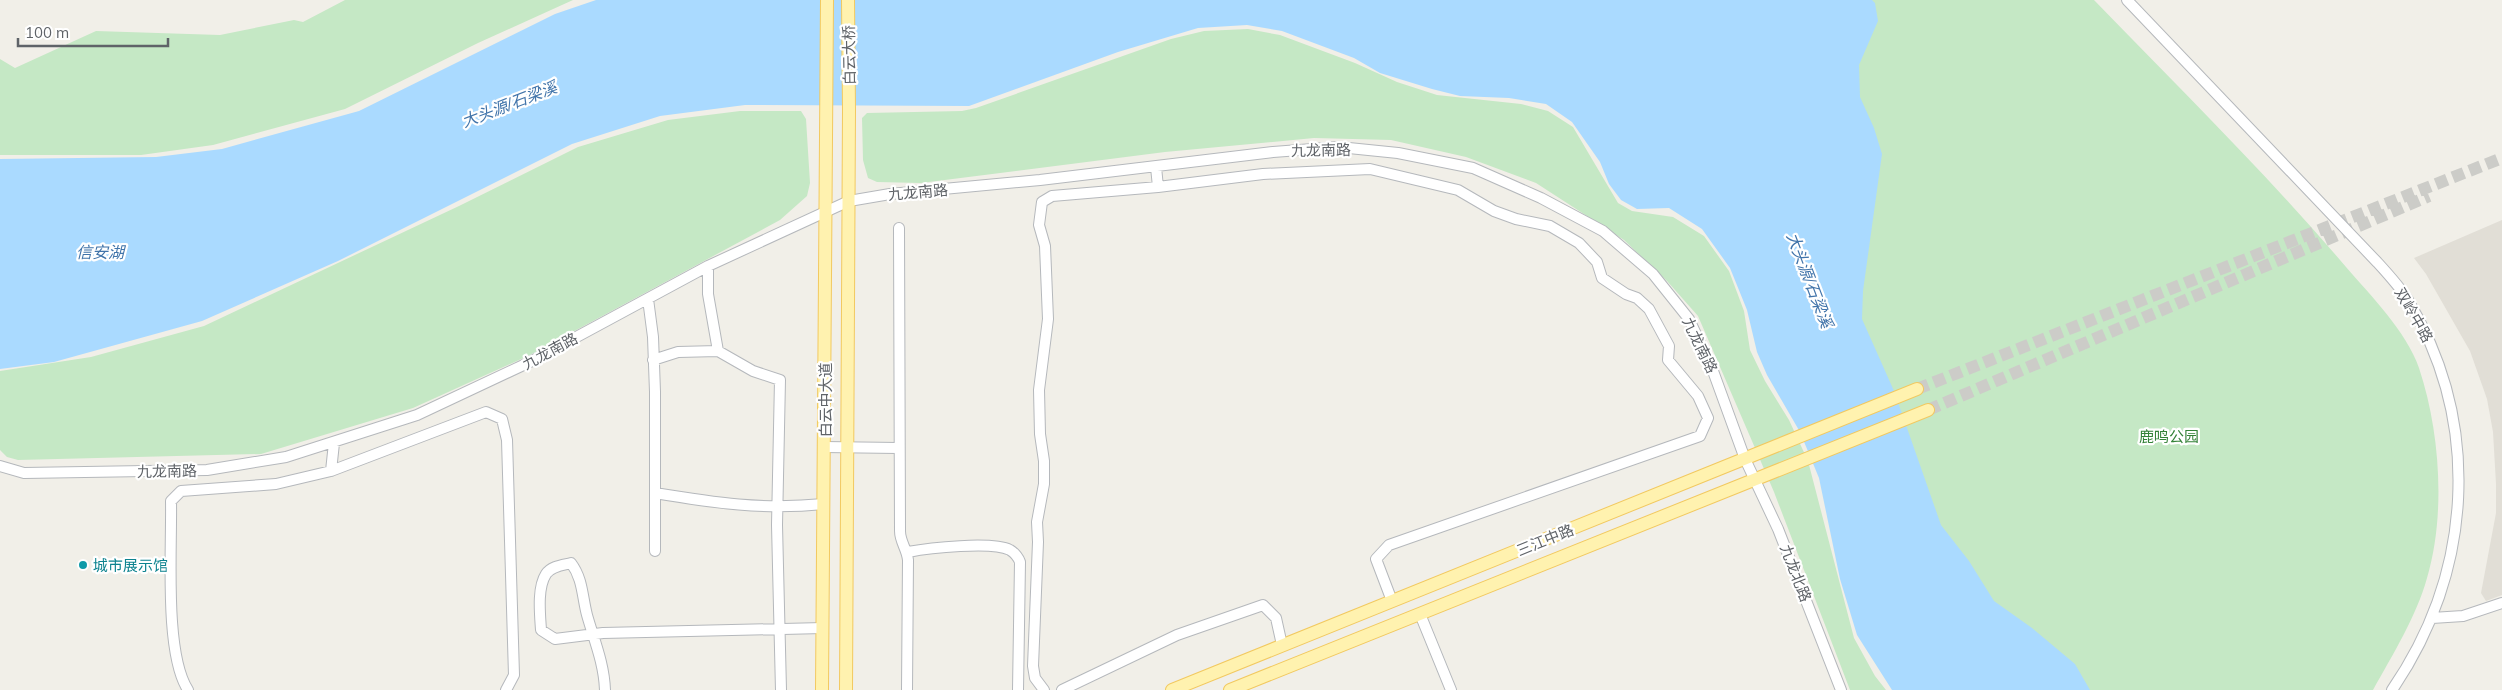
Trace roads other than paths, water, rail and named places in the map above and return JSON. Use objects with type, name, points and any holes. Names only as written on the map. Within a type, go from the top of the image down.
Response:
[{"type":"main road","name":"白云大桥","points":[[827,0],[827,109]]},
{"type":"main road","name":"白云大桥","points":[[848,0],[850,110]]},
{"type":"main road","name":"白云中大道","points":[[822,690],[827,109]]},
{"type":"main road","name":"白云中大道","points":[[846,690],[850,110]]},
{"type":"main road","name":"三江中路","points":[[1173,690],[1917,389]]},
{"type":"main road","name":"三江中路","points":[[1230,690],[1928,410]]},
{"type":"street","name":"双岭中路","points":[[2127,0],[2377,262],[2408,299],[2432,346],[2454,421],[2459,492],[2450,569],[2432,618],[2413,660],[2392,690]]},
{"type":"street","name":"九龙南路","points":[[0,466],[24,473],[208,470],[286,457],[334,443],[417,415],[532,361],[708,266],[849,201],[902,193],[1156,167],[1273,152],[1339,148],[1398,153],[1473,168],[1541,198],[1603,232],[1653,274],[1689,318],[1713,371],[1745,459]]},
{"type":"street","points":[[1156,167],[1158,188]]},
{"type":"street","points":[[1044,690],[1035,678],[1033,666],[1038,542],[1037,522],[1044,476],[1039,390],[1048,319],[1045,246],[1039,225],[1042,202],[1052,196],[1158,188],[1263,174],[1370,169],[1458,190],[1494,211],[1516,219],[1550,226],[1579,243],[1597,262],[1602,278],[1626,294],[1637,298],[1649,309],[1659,324],[1669,346],[1668,360],[1698,396],[1708,418],[1700,436],[1389,545],[1376,559],[1392,601]]},
{"type":"street","points":[[899,228],[898,448],[900,535],[908,552],[907,690]]},
{"type":"street","points":[[708,266],[708,294],[718,352]]},
{"type":"street","points":[[648,299],[653,337],[656,551]]},
{"type":"street","points":[[653,360],[678,352],[718,352],[753,371],[780,380],[777,508],[778,628],[781,690]]},
{"type":"street","points":[[188,690],[182,680],[173,647],[172,502],[181,491],[276,484],[332,471],[486,412],[502,419],[507,440],[514,675],[506,690]]},
{"type":"street","points":[[332,471],[334,443]]},
{"type":"street","points":[[824,447],[898,448]]},
{"type":"street","name":"九龙北路","points":[[1745,459],[1778,529],[1841,690]]},
{"type":"street","points":[[655,493],[722,504],[777,508],[824,504]]},
{"type":"street","points":[[908,552],[937,548],[1004,548],[1011,551],[1018,558],[1018,690]]},
{"type":"street","points":[[604,690],[604,671],[594,634],[587,616],[579,574],[571,563],[554,568],[546,574],[542,589],[541,630],[555,639],[594,634],[823,628]]},
{"type":"street","points":[[2432,618],[2463,616],[2502,603]]},
{"type":"street","points":[[1062,690],[1177,635],[1263,605],[1276,618],[1282,645]]},
{"type":"street","points":[[1420,614],[1451,690]]},
{"type":"water","points":[[596,0],[1872,0],[1875,3],[1878,21],[1859,65],[1860,97],[1874,128],[1882,154],[1863,291],[1862,319],[1894,391],[1941,525],[1969,561],[1994,601],[2032,628],[2075,664],[2090,690],[1892,690],[1857,635],[1840,579],[1819,478],[1800,432],[1767,375],[1757,352],[1747,310],[1730,268],[1702,229],[1669,208],[1637,209],[1621,200],[1609,184],[1600,162],[1572,122],[1546,104],[1509,98],[1460,96],[1432,89],[1380,73],[1354,58],[1282,31],[1247,25],[1198,28],[1118,52],[969,106],[745,105],[660,116],[572,144],[338,261],[202,321],[54,362],[0,369],[0,159],[156,157],[222,149],[359,111],[555,14]]},
{"type":"tunnel","points":[[1917,389],[2502,158]]},
{"type":"tunnel","points":[[1928,410],[2429,196]]},
{"type":"place","name":"城市展示馆","points":[[83,565]]},
{"type":"water label","name":"大头源/石梁溪","points":[[509,104]]},
{"type":"water label","name":"信安湖","points":[[100,252]]},
{"type":"water label","name":"大头源/石梁溪","points":[[1810,280]]},
{"type":"park label","name":"鹿鸣公园","points":[[2169,436]]}]
